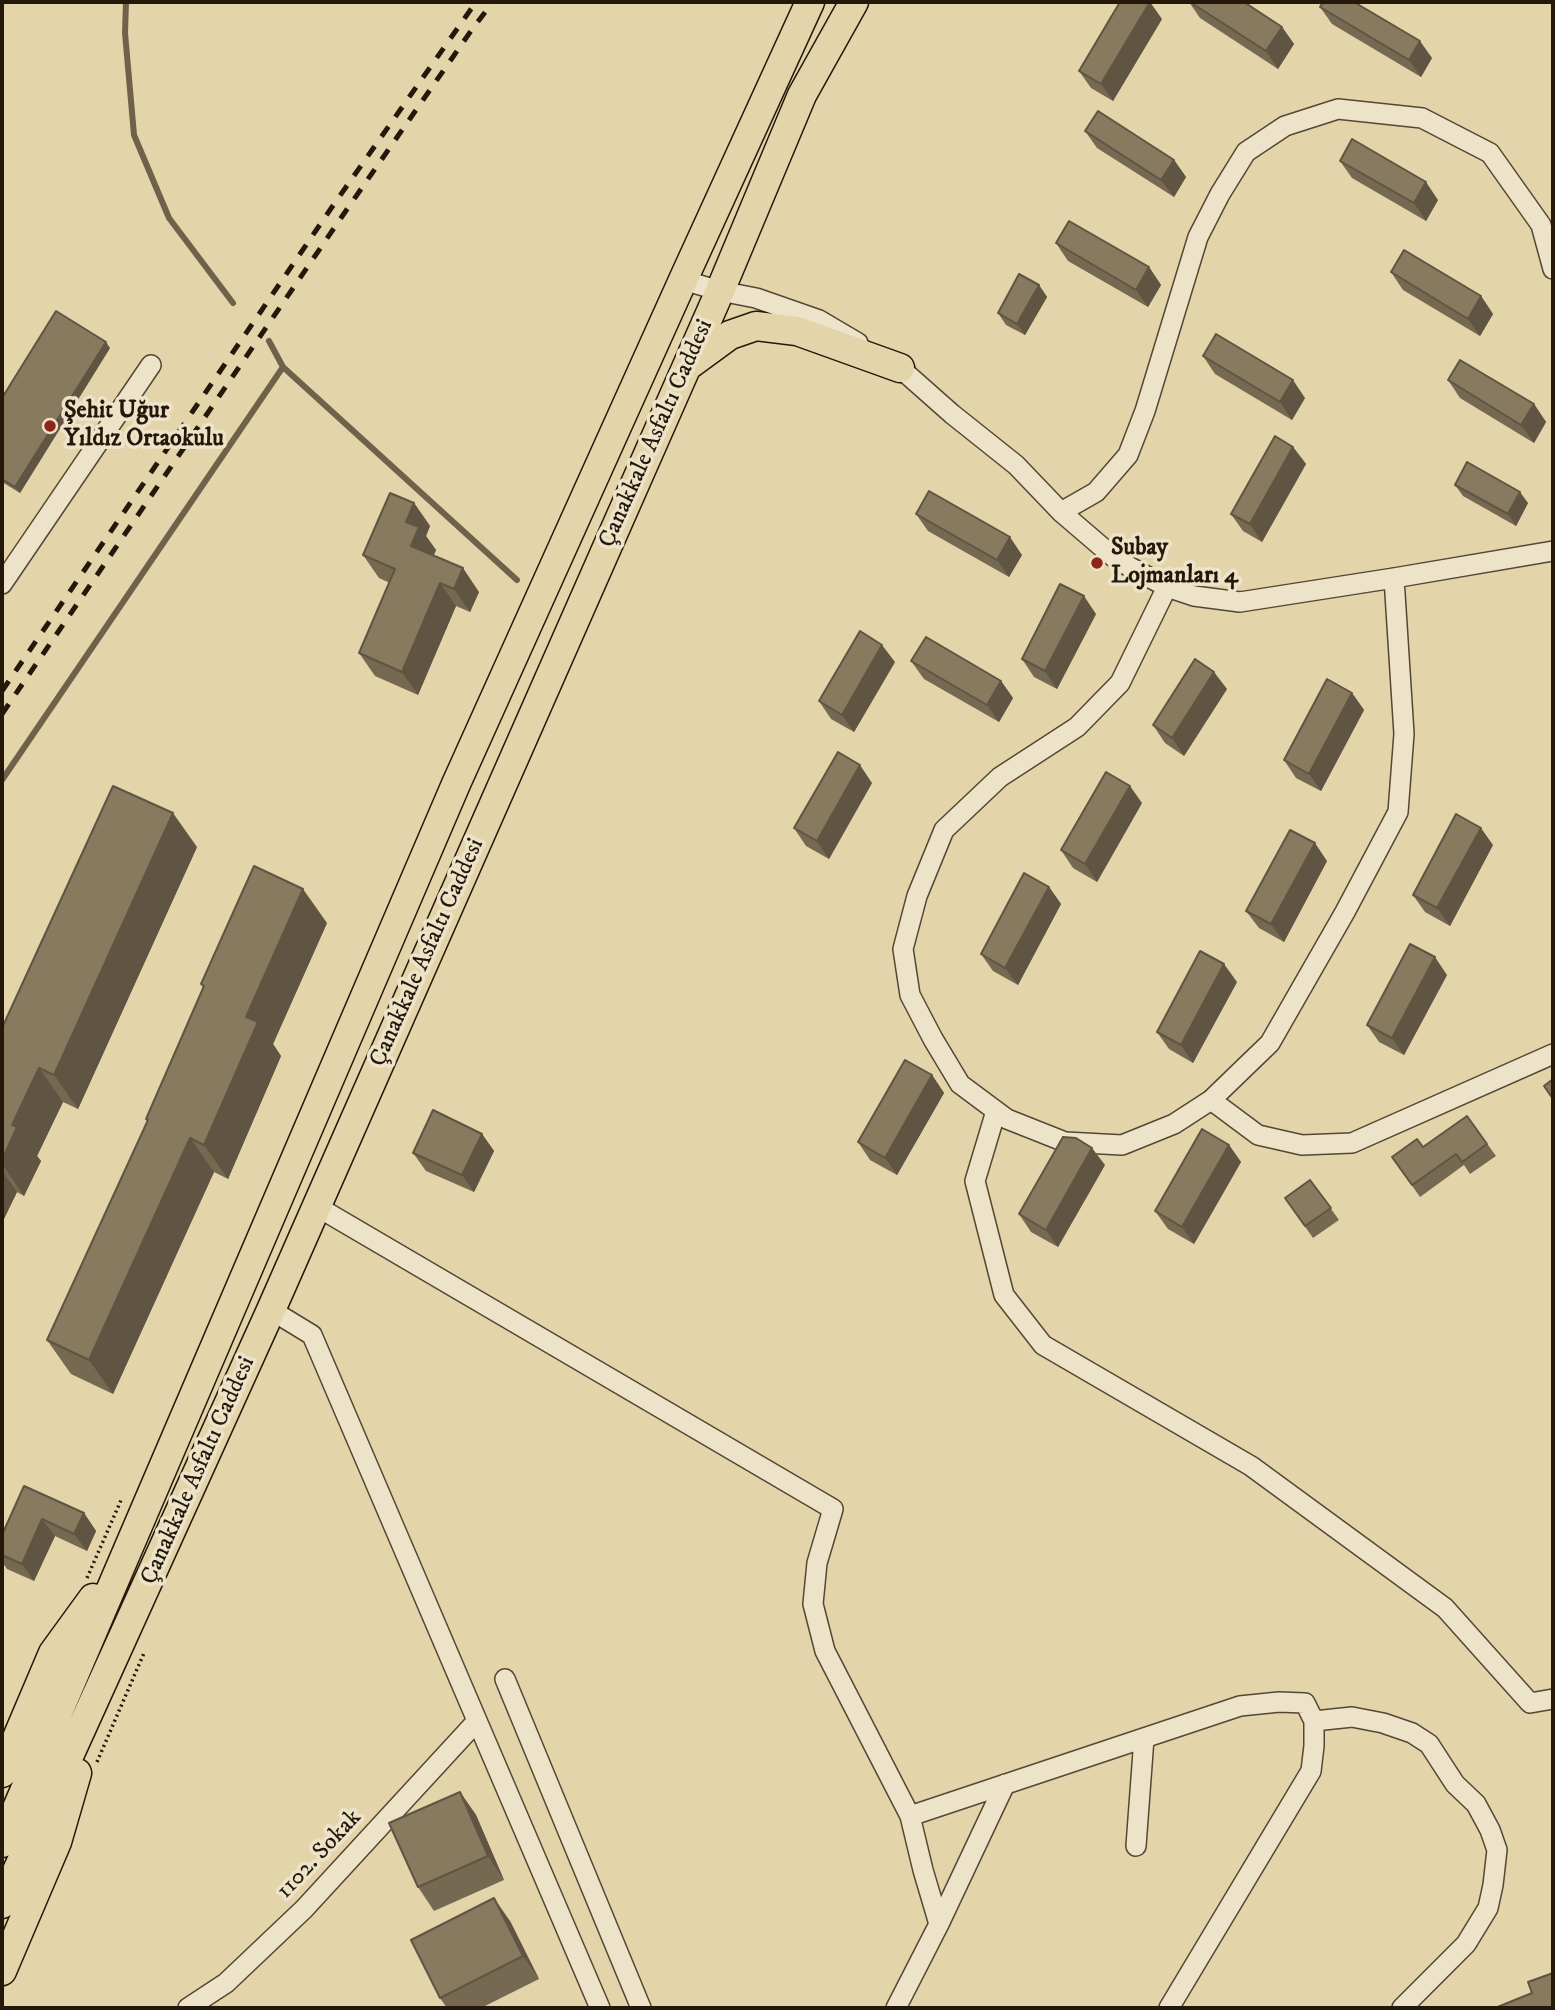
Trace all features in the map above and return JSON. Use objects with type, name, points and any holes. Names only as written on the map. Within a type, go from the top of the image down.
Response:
[{"type":"highway","name":"Çanakkale Asfaltı Caddesi","points":[[2,1843],[456,784],[810,2]]},
{"type":"highway","name":"Çanakkale Asfaltı Caddesi","points":[[2,1904],[271,1310],[720,291],[802,95],[853,2]]},
{"type":"highway","points":[[686,367],[730,335],[756,326],[797,331],[900,368]]},
{"type":"highway","points":[[2,1773],[53,1653],[122,1559]]},
{"type":"highway","points":[[2,1971],[57,1842],[102,1686]]},
{"type":"street","points":[[1061,512],[1096,492],[1128,455],[1145,411],[1198,237],[1246,152],[1285,126],[1338,109],[1422,118],[1490,153],[1541,225],[1553,269]]},
{"type":"street","points":[[682,280],[756,298],[819,320],[900,368],[1016,465],[1061,512],[1117,560],[1167,587],[1194,597],[1240,602],[1553,551]]},
{"type":"street","points":[[2,584],[150,365]]},
{"type":"street","points":[[1167,587],[1120,683],[1077,727],[1000,777],[944,830],[917,896],[903,948],[910,995],[960,1084],[1007,1119],[1065,1142],[1122,1145],[1174,1124],[1211,1100],[1270,1043],[1345,912],[1398,812],[1404,734],[1394,578]]},
{"type":"street","points":[[1211,1100],[1258,1135],[1302,1145],[1352,1143],[1553,1054]]},
{"type":"street","points":[[996,1111],[975,1181],[1004,1295],[1043,1345],[1251,1465],[1445,1608],[1530,1703],[1553,1699]]},
{"type":"street","points":[[316,1206],[833,1509],[817,1563],[813,1604],[825,1651],[910,1816],[939,1924]]},
{"type":"street","points":[[271,1310],[312,1335],[600,2008]]},
{"type":"street","points":[[505,1679],[641,2008]]},
{"type":"street","points":[[910,1816],[1240,1706],[1305,1703],[1314,1721],[1311,1771],[1170,2008]]},
{"type":"street","points":[[1314,1721],[1352,1717],[1383,1723],[1412,1733],[1429,1744],[1455,1784],[1476,1804],[1497,1850],[1488,1908],[1466,1944],[1402,2008]]},
{"type":"street","name":"1102. Sokak","points":[[187,2008],[226,1983],[304,1909],[477,1721]]},
{"type":"street","points":[[1136,1846],[1144,1738]]},
{"type":"street","points":[[896,2008],[1005,1784]]},
{"type":"building","points":[[1120,2],[1150,2],[1101,84],[1079,71]]},
{"type":"building","points":[[1190,2],[1244,2],[1282,27],[1266,51]]},
{"type":"building","points":[[1323,2],[1354,2],[1420,41],[1409,60],[1320,7]]},
{"type":"building","points":[[1098,111],[1174,160],[1161,180],[1085,131]]},
{"type":"building","points":[[1352,139],[1426,182],[1414,203],[1340,161]]},
{"type":"building","points":[[1069,221],[1149,267],[1136,290],[1056,243]]},
{"type":"building","points":[[1404,250],[1481,296],[1468,319],[1391,272]]},
{"type":"building","points":[[1019,274],[1039,285],[1017,324],[998,313]]},
{"type":"building","points":[[56,311],[106,342],[15,487],[2,479],[2,398]]},
{"type":"building","points":[[1216,334],[1293,380],[1280,402],[1203,356]]},
{"type":"building","points":[[1460,360],[1534,404],[1521,425],[1448,380]]},
{"type":"building","points":[[1275,436],[1293,447],[1250,524],[1231,514]]},
{"type":"building","points":[[1467,462],[1520,492],[1508,514],[1455,485]]},
{"type":"building","points":[[929,491],[1010,537],[997,560],[916,514]]},
{"type":"building","points":[[390,493],[414,503],[406,522],[419,527],[411,546],[463,568],[454,589],[440,583],[402,672],[359,653],[395,569],[363,555]]},
{"type":"building","points":[[1060,584],[1084,596],[1045,671],[1022,659]]},
{"type":"building","points":[[860,631],[882,645],[842,715],[819,701]]},
{"type":"building","points":[[926,637],[1001,681],[987,705],[911,661]]},
{"type":"building","points":[[1195,659],[1214,672],[1172,738],[1153,725]]},
{"type":"building","points":[[1327,679],[1352,693],[1309,774],[1284,760]]},
{"type":"building","points":[[838,752],[860,765],[817,841],[794,828]]},
{"type":"building","points":[[1106,772],[1130,786],[1085,864],[1061,850]]},
{"type":"building","points":[[113,786],[173,813],[54,1075],[39,1068],[12,1125],[17,1127],[2,1160],[2,1028]]},
{"type":"building","points":[[1456,814],[1481,828],[1437,908],[1413,895]]},
{"type":"building","points":[[1290,830],[1315,843],[1271,924],[1246,911]]},
{"type":"building","points":[[254,866],[303,889],[246,1017],[258,1022],[204,1145],[190,1138],[89,1360],[47,1340],[148,1120],[146,1119],[204,986],[201,984]]},
{"type":"building","points":[[1024,873],[1049,887],[1005,968],[981,954]]},
{"type":"building","points":[[1410,944],[1435,957],[1392,1038],[1367,1025]]},
{"type":"building","points":[[1200,951],[1224,964],[1181,1045],[1157,1032]]},
{"type":"building","points":[[905,1060],[932,1075],[885,1158],[858,1142]]},
{"type":"building","points":[[1553,1079],[1553,1099],[1544,1086]]},
{"type":"building","points":[[433,1110],[482,1134],[462,1175],[413,1153]]},
{"type":"building","points":[[1467,1116],[1487,1144],[1462,1162],[1456,1154],[1412,1185],[1392,1157],[1417,1139],[1423,1147]]},
{"type":"building","points":[[1202,1129],[1229,1145],[1182,1227],[1155,1211]]},
{"type":"building","points":[[1063,1137],[1076,1138],[1092,1148],[1046,1230],[1019,1214]]},
{"type":"building","points":[[1310,1180],[1331,1208],[1305,1226],[1285,1198]]},
{"type":"building","points":[[24,1486],[84,1513],[74,1534],[42,1519],[22,1564],[2,1555],[2,1535]]},
{"type":"building","points":[[460,1792],[488,1856],[418,1887],[389,1823]]},
{"type":"building","points":[[494,1898],[523,1956],[440,1998],[411,1940]]},
{"type":"building","points":[[1553,1973],[1553,2008],[1495,2008],[1532,1993],[1528,1982]]},
{"type":"waterway","points":[[126,2],[125,33],[134,135],[169,218],[233,303]]},
{"type":"waterway","points":[[2,780],[283,367],[269,341]]},
{"type":"waterway","points":[[283,367],[517,580]]},
{"type":"railway","points":[[2,691],[332,207],[476,2]]},
{"type":"railway","points":[[2,714],[343,215],[493,2]]},
{"type":"place","name":"Şehit Uğur Yıldız Ortaokulu","points":[[50,426]]},
{"type":"place","name":"Subay Lojmanları 4","points":[[1097,563]]}]
